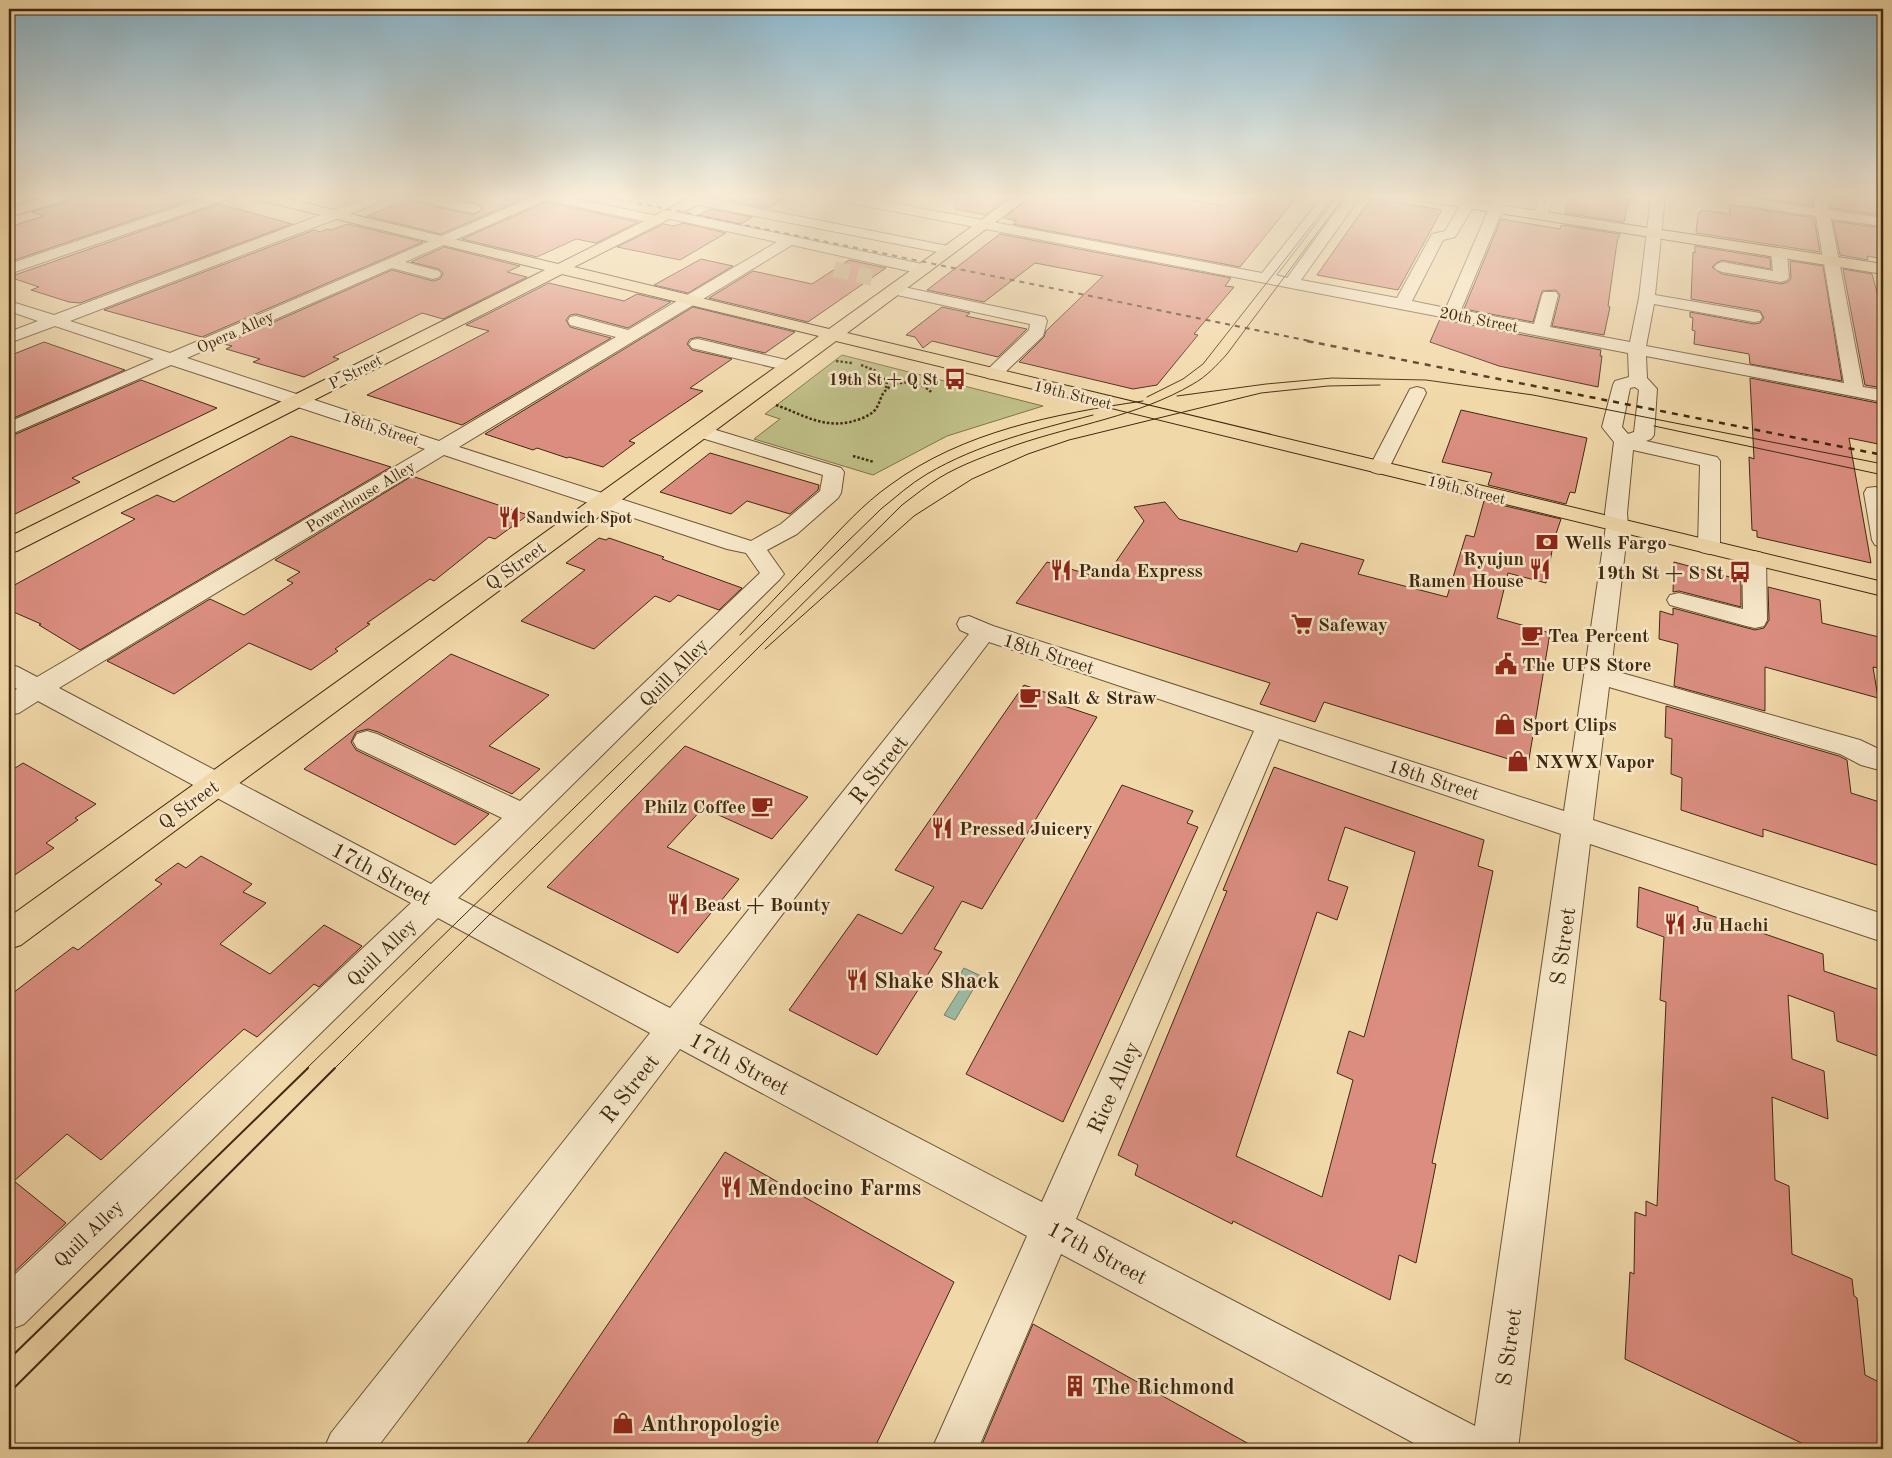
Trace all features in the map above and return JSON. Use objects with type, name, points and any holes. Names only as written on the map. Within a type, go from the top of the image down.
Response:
[{"type":"main road","name":"19th Street","points":[[544,265],[1883,589]]},
{"type":"main road","name":"P Street","points":[[9,546],[296,400],[568,265]]},
{"type":"main road","name":"Q Street","points":[[9,934],[832,335],[893,285],[927,265]]},
{"type":"main road","points":[[1858,265],[1883,269]]},
{"type":"street","points":[[9,338],[201,265]]},
{"type":"street","name":"Opera Alley","points":[[9,429],[384,265]]},
{"type":"street","points":[[397,265],[433,274]]},
{"type":"street","name":"Powerhouse Alley","points":[[9,706],[747,265]]},
{"type":"street","points":[[894,265],[922,269]]},
{"type":"street","name":"20th Street","points":[[1198,265],[1883,396]]},
{"type":"street","points":[[1266,278],[1276,265]]},
{"type":"street","points":[[1291,283],[1304,265]]},
{"type":"street","points":[[1402,304],[1422,265]]},
{"type":"street","points":[[1451,314],[1472,265]]},
{"type":"street","points":[[1624,442],[1644,435],[1648,389],[1638,380],[1637,349],[1652,265]]},
{"type":"street","points":[[1722,268],[1781,277],[1780,265]]},
{"type":"street","points":[[1833,265],[1855,391]]},
{"type":"street","points":[[893,285],[1038,321],[1037,332],[993,374]]},
{"type":"street","points":[[1541,331],[1550,295]]},
{"type":"street","points":[[1647,298],[1754,317]]},
{"type":"street","name":"18th Street","points":[[9,306],[172,358],[603,502],[735,544],[754,548]]},
{"type":"street","points":[[576,322],[629,335]]},
{"type":"street","points":[[698,344],[789,366]]},
{"type":"street","points":[[1638,380],[1622,385],[1612,427],[1624,442],[1710,461],[1709,547]]},
{"type":"street","points":[[1379,468],[1417,393]]},
{"type":"street","points":[[699,432],[834,472],[830,493],[790,529],[754,548]]},
{"type":"street","name":"S Street","points":[[1495,1449],[1618,526],[1616,513],[1624,442]]},
{"type":"street","points":[[1883,494],[1875,493],[1883,540]]},
{"type":"street","name":"Quill Alley","points":[[9,1309],[613,730],[772,574],[754,548]]},
{"type":"street","points":[[1679,600],[1755,620],[1754,558]]},
{"type":"street","name":"18th Street","points":[[977,628],[1883,928]]},
{"type":"street","name":"R Street","points":[[347,1449],[675,1028],[977,628]]},
{"type":"street","name":"17th Street","points":[[9,673],[214,784],[1399,1412],[1473,1449]]},
{"type":"street","points":[[1597,675],[1850,747],[1883,762]]},
{"type":"street","name":"Rice Alley","points":[[955,1449],[1271,725]]},
{"type":"street","points":[[366,742],[523,815]]},
{"type":"path","points":[[773,404],[812,422],[841,423],[862,418],[873,412],[885,391],[887,382],[876,370],[851,363],[830,361]]},
{"type":"path","points":[[885,391],[896,385],[911,384],[924,386],[931,392]]},
{"type":"shaded area","points":[[842,355],[1043,406],[947,436],[873,475],[754,439],[780,419],[765,414]]},
{"type":"shaded area","points":[[964,968],[981,976],[955,1020],[944,1015],[966,980],[959,976]]},
{"type":"building","points":[[43,265],[182,265],[80,303],[69,302],[31,290],[39,287],[9,277]]},
{"type":"building","points":[[222,265],[369,265],[202,337],[104,310]]},
{"type":"building","points":[[423,265],[516,265],[520,266],[507,272],[527,277],[443,319],[422,313],[333,357],[339,359],[304,377],[253,362],[260,359],[226,349],[232,346],[224,344],[392,270],[433,281],[440,279],[443,273],[439,269]]},
{"type":"building","points":[[690,265],[733,266],[688,293],[654,285]]},
{"type":"building","points":[[841,265],[872,265],[886,268],[808,322],[709,298],[753,271],[812,284]]},
{"type":"building","points":[[960,265],[1032,265],[984,302],[927,290]]},
{"type":"building","points":[[1046,265],[1163,265],[1231,278],[1225,286],[1234,287],[1194,334],[1198,335],[1157,385],[1133,389],[1019,362],[1044,337],[1046,331],[1103,276]]},
{"type":"building","points":[[1324,265],[1412,265],[1398,290],[1317,275]]},
{"type":"building","points":[[1482,265],[1614,265],[1608,306],[1610,307],[1604,335],[1552,326],[1560,295],[1556,290],[1542,291],[1533,322],[1464,309]]},
{"type":"building","points":[[1692,265],[1714,265],[1712,267],[1722,274],[1781,284],[1788,282],[1791,278],[1790,265],[1823,266],[1842,381],[1750,364],[1749,354],[1694,344],[1695,331],[1692,330],[1693,318],[1690,317],[1690,312],[1754,324],[1760,323],[1764,318],[1760,311],[1691,299]]},
{"type":"building","points":[[1749,265],[1771,265],[1771,269]]},
{"type":"building","points":[[1843,269],[1872,274],[1883,314],[1883,388],[1865,385]]},
{"type":"building","points":[[549,283],[624,301],[637,294],[671,302],[628,328],[576,314],[570,315],[566,320],[570,327],[611,338],[462,425],[367,395],[489,331],[466,325]]},
{"type":"building","points":[[693,307],[795,332],[765,353],[698,337],[690,339],[687,344],[692,350],[732,359],[690,388],[703,391],[629,441],[635,443],[603,467],[537,448],[533,450],[485,434]]},
{"type":"building","points":[[942,307],[970,313],[966,316],[1027,329],[998,357],[932,341],[923,348],[915,337],[906,335]]},
{"type":"building","points":[[1440,319],[1601,350],[1598,387],[1499,366],[1430,342]]},
{"type":"building","points":[[44,342],[125,370],[9,420],[9,356]]},
{"type":"building","points":[[1750,378],[1883,404],[1883,445],[1849,438],[1871,563],[1757,537],[1757,531],[1752,530],[1749,457],[1754,459]]},
{"type":"building","points":[[141,380],[217,408],[72,478],[80,482],[9,517],[9,437]]},
{"type":"building","points":[[1461,410],[1587,438],[1575,493],[1570,492],[1566,504],[1488,485],[1492,473],[1442,462]]},
{"type":"building","points":[[291,436],[391,467],[80,650],[39,625],[41,624],[9,610],[9,588],[135,519],[121,513],[157,495],[174,502]]},
{"type":"building","points":[[710,453],[819,485],[818,490],[790,514],[747,501],[731,514],[660,492]]},
{"type":"building","points":[[412,476],[528,515],[495,539],[489,537],[434,581],[430,579],[367,623],[370,624],[335,649],[338,651],[311,670],[249,643],[174,694],[107,661],[210,599],[244,615],[293,583],[287,580],[300,572],[275,560]]},
{"type":"building","name":"Safeway","points":[[1484,501],[1561,519],[1554,540],[1546,583],[1508,573],[1497,618],[1550,633],[1528,765],[1324,702],[1315,722],[1260,704],[1270,683],[1016,603],[1047,562],[1104,579],[1144,521],[1134,507],[1165,502],[1179,519],[1297,552],[1301,543],[1364,560],[1358,574],[1447,597],[1466,535],[1474,537]]},
{"type":"building","points":[[599,538],[606,540],[609,538],[664,557],[662,559],[742,588],[719,610],[678,595],[670,602],[655,596],[594,649],[521,621],[585,570],[566,563]]},
{"type":"building","points":[[1674,562],[1741,580],[1741,607],[1679,591],[1673,592]]},
{"type":"building","points":[[1768,587],[1820,600],[1822,623],[1883,638],[1883,669],[1873,667],[1878,698],[1765,667],[1765,711],[1674,686],[1678,644],[1659,639],[1660,611],[1673,615],[1673,608],[1755,630],[1764,628],[1769,620]]},
{"type":"building","points":[[451,654],[549,695],[489,746],[540,769],[512,794],[378,732],[368,729],[356,732],[351,742],[356,750],[489,814],[455,845],[304,769]]},
{"type":"building","points":[[1024,685],[1062,698],[1058,704],[1097,717],[982,909],[962,901],[934,949],[942,952],[877,1055],[789,1010],[858,914],[902,934],[934,887],[895,870]]},
{"type":"building","points":[[1666,706],[1839,756],[1847,760],[1851,793],[1883,803],[1883,867],[1763,829],[1763,837],[1681,810],[1682,778],[1671,774],[1672,739],[1665,737]]},
{"type":"building","points":[[685,746],[808,797],[772,839],[703,808],[667,847],[739,879],[678,953],[547,887]]},
{"type":"building","points":[[23,763],[96,804],[75,818],[78,820],[46,843],[54,848],[9,879],[9,772]]},
{"type":"building","points":[[1274,767],[1484,840],[1478,866],[1493,871],[1432,1163],[1436,1164],[1416,1263],[1399,1255],[1390,1300],[1233,1221],[1232,1224],[1135,1175],[1138,1165],[1118,1155],[1227,891],[1223,890]],"holes":[[[1345,827],[1415,852],[1364,1037],[1349,1031],[1337,1073],[1353,1080],[1322,1197],[1236,1156],[1317,912],[1337,920],[1348,887],[1328,880]]]},
{"type":"building","points":[[1122,785],[1193,811],[1187,823],[1198,827],[1063,1122],[966,1074]]},
{"type":"building","points":[[201,856],[252,884],[243,892],[266,903],[220,944],[270,974],[324,925],[362,946],[319,987],[314,984],[257,1037],[244,1029],[101,1160],[67,1134],[14,1181],[66,1223],[9,1277],[9,996],[73,947],[78,950],[162,884],[155,880],[178,863],[186,868]]},
{"type":"building","points":[[1639,887],[1698,907],[1698,911],[1823,954],[1824,971],[1883,991],[1883,1058],[1837,1041],[1834,1012],[1788,995],[1792,1059],[1824,1071],[1828,1119],[1772,1097],[1775,1180],[1789,1186],[1792,1254],[1852,1279],[1854,1296],[1857,1298],[1865,1375],[1883,1384],[1883,1449],[1814,1449],[1625,1359],[1630,1272],[1634,1274],[1635,1212],[1646,1216],[1646,1201],[1657,1206],[1666,1002],[1660,1000],[1664,937],[1637,927]]},
{"type":"building","points":[[725,1152],[954,1282],[874,1449],[523,1449]]},
{"type":"building","name":"The Richmond","points":[[1033,1324],[1258,1449],[980,1449]]},
{"type":"tunnel","points":[[834,269],[872,278]]},
{"type":"tram line","points":[[1147,397],[1183,379],[1203,364],[1281,265]]},
{"type":"tram line","points":[[334,1069],[902,505],[939,478],[957,468],[1016,445],[1129,412],[1172,395],[1198,381],[1227,354],[1293,265]]},
{"type":"tram line","points":[[1177,396],[1266,384],[1332,378],[1426,380],[1533,395],[1883,464]]},
{"type":"tram line","points":[[765,649],[914,516],[972,479],[1028,454],[1069,440],[1261,393],[1328,386],[1380,385]]},
{"type":"tram line","points":[[740,635],[861,509],[880,492],[918,466],[979,438],[1011,428],[1077,412],[1143,401]]},
{"type":"tram line","points":[[306,1069],[881,509],[921,478],[966,454],[1050,426],[1093,415]]},
{"type":"tram line","points":[[1654,426],[1883,475]]},
{"type":"tram line","points":[[9,1359],[308,1068]]},
{"type":"tram line","points":[[9,1393],[335,1068]]},
{"type":"railway","points":[[939,265],[1314,342]]},
{"type":"railway","points":[[1307,341],[1883,455]]},
{"type":"place","name":"19th St + Q St","points":[[955,379]]},
{"type":"place","name":"Sandwich Spot","points":[[509,517]]},
{"type":"place","name":"Wells Fargo","points":[[1547,542]]},
{"type":"place","name":"Ryujun Ramen House","points":[[1540,569]]},
{"type":"place","name":"Panda Express","points":[[1061,570]]},
{"type":"place","name":"19th St + S St","points":[[1740,572]]},
{"type":"place","name":"Safeway","points":[[1302,624]]},
{"type":"place","name":"Tea Percent","points":[[1532,635]]},
{"type":"place","name":"The UPS Store","points":[[1506,664]]},
{"type":"place","name":"Salt & Straw","points":[[1030,697]]},
{"type":"place","name":"Sport Clips","points":[[1505,724]]},
{"type":"place","name":"NXWX Vapor","points":[[1518,761]]},
{"type":"place","name":"Philz Coffee","points":[[762,806]]},
{"type":"place","name":"Pressed Juicery","points":[[942,828]]},
{"type":"place","name":"Beast + Bounty","points":[[678,904]]},
{"type":"place","name":"Ju Hachi","points":[[1675,924]]},
{"type":"place","name":"Shake Shack","points":[[857,980]]},
{"type":"place","name":"Mendocino Farms","points":[[731,1187]]},
{"type":"place","name":"The Richmond","points":[[1075,1386]]},
{"type":"place","name":"Anthropologie","points":[[623,1423]]}]
